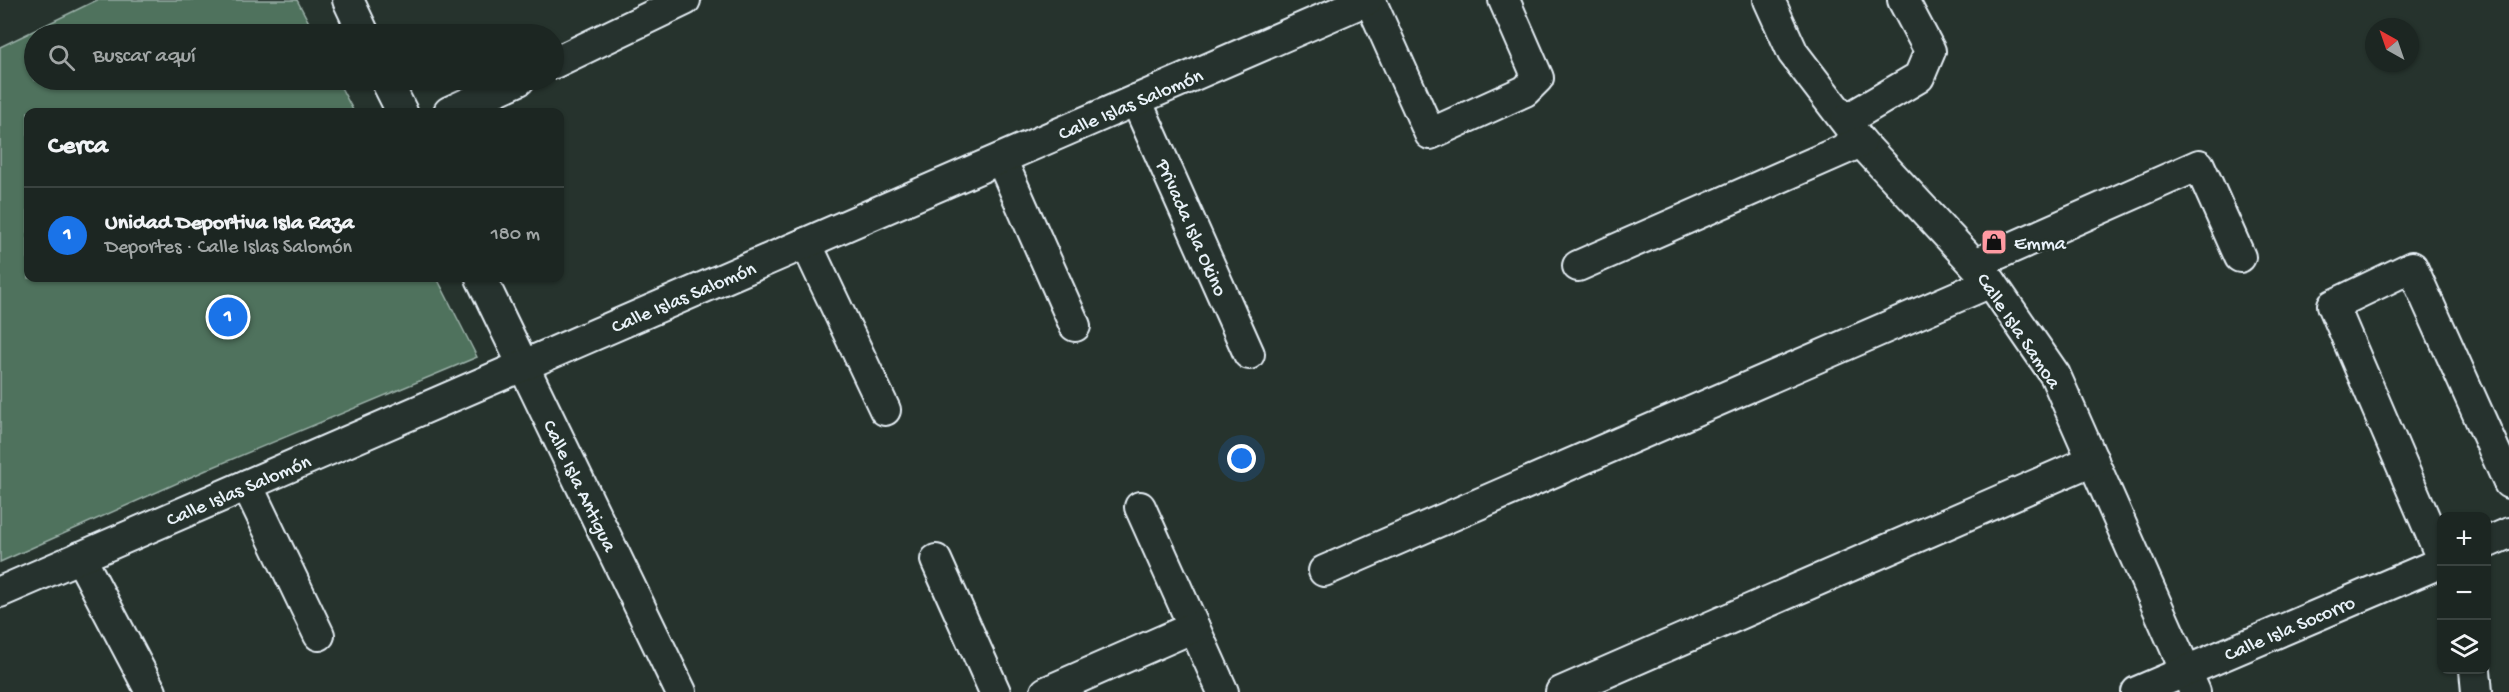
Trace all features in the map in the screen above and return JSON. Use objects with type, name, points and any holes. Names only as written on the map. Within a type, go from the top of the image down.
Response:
[{"type":"street","points":[[348,0],[359,24]]},
{"type":"street","points":[[564,58],[685,0]]},
{"type":"street","points":[[1369,0],[1430,134],[1525,91],[1538,78],[1504,0]]},
{"type":"street","name":"Calle Islas Salomón","points":[[0,592],[1369,0]]},
{"type":"street","name":"Calle Isla Samoa","points":[[1769,0],[1793,53],[1854,131],[1983,273],[2055,375],[2190,682]]},
{"type":"street","points":[[1578,266],[1854,131],[1919,77],[1930,51],[1903,0]]},
{"type":"street","points":[[391,90],[400,108]]},
{"type":"street","points":[[459,108],[497,90]]},
{"type":"street","name":"Privada Isla Okino","points":[[1136,100],[1249,354]]},
{"type":"street","points":[[1001,159],[1075,326]]},
{"type":"street","points":[[1324,571],[1983,273],[2199,165],[2240,257]]},
{"type":"street","points":[[806,243],[885,410]]},
{"type":"street","points":[[2437,549],[2333,305],[2412,267],[2509,483]]},
{"type":"street","name":"Calle Isla Antigua","points":[[483,282],[681,692]]},
{"type":"street","points":[[1561,692],[2093,460]]},
{"type":"street","points":[[247,485],[319,635]]},
{"type":"street","points":[[1140,507],[1223,692]]},
{"type":"street","points":[[2491,541],[2509,533]]},
{"type":"street","points":[[80,557],[151,692]]},
{"type":"street","points":[[936,560],[995,692]]},
{"type":"street","name":"Calle Isla Socorro","points":[[2137,692],[2190,682],[2437,563]]},
{"type":"street","points":[[1046,692],[1194,627]]},
{"type":"street","points":[[2475,674],[2477,692]]},
{"type":"green space","points":[[97,0],[297,0],[310,24],[47,24]]},
{"type":"green space","points":[[24,35],[24,90],[342,90],[352,108],[24,108],[24,282],[439,282],[477,357],[211,468],[0,562],[0,47]]},
{"type":"place","name":"Emma","points":[[1994,242]]},
{"type":"place","name":"Unidad Deportiva Isla Raza","points":[[228,317]]}]
